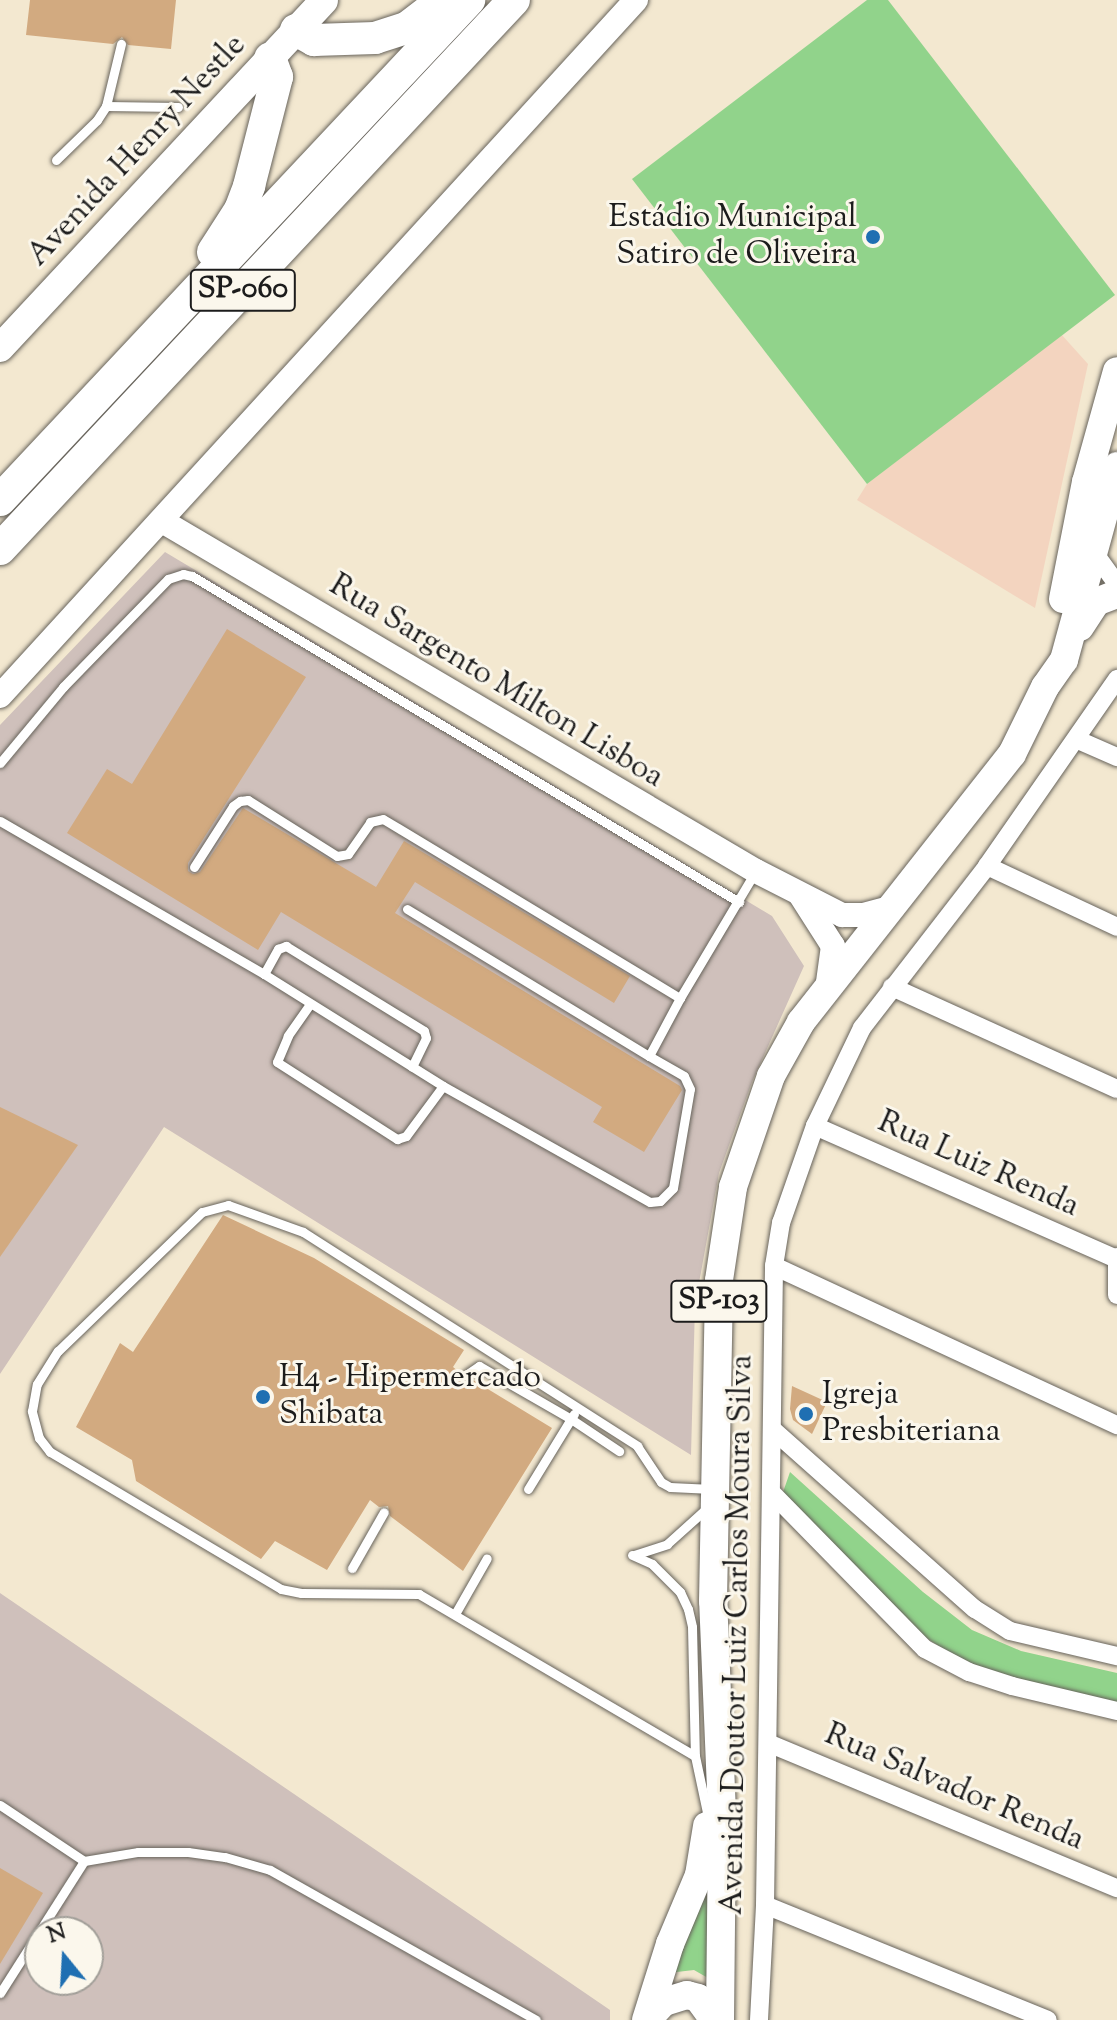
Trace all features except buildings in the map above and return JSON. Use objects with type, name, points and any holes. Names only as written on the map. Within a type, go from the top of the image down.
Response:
[{"type":"highway","points":[[296,30],[314,40],[375,38],[408,27],[443,0]]},
{"type":"highway","name":"SP-060","points":[[0,500],[469,0]]},
{"type":"highway","name":"SP-060","points":[[0,549],[514,0]]},
{"type":"highway","points":[[161,330],[240,210],[272,104],[277,77],[270,58]]},
{"type":"main road","name":"Avenida Henry Nestle","points":[[0,348],[324,0]]},
{"type":"main road","points":[[1045,687],[1086,482],[1117,371]]},
{"type":"main road","name":"SP-103","points":[[720,2020],[721,1742],[713,1601],[719,1280],[733,1187],[771,1076],[801,1022],[1012,754],[1070,645],[1117,466]]},
{"type":"main road","points":[[1086,482],[1088,533],[1093,551]]},
{"type":"main road","points":[[1070,645],[1096,602],[1117,594]]},
{"type":"main road","name":"SP-103","points":[[647,2020],[670,1944],[699,1875],[721,1742]]},
{"type":"main road","name":"SP-103","points":[[647,2020],[664,2002],[687,1995],[698,1998],[714,2020]]},
{"type":"street","points":[[0,696],[636,0]]},
{"type":"street","points":[[1117,501],[1117,513]]},
{"type":"street","name":"Rua Sargento Milton Lisboa","points":[[162,521],[756,871],[852,917],[893,907]]},
{"type":"street","points":[[1093,551],[1117,584]]},
{"type":"street","name":"Avenida Doutor Luiz Carlos Moura Silva","points":[[759,2020],[765,1905],[774,1266],[781,1223],[815,1126],[862,1028],[987,866],[1078,740],[1117,679]]},
{"type":"street","points":[[1078,740],[1117,757]]},
{"type":"street","points":[[987,866],[1117,927]]},
{"type":"street","points":[[800,894],[833,946],[826,992]]},
{"type":"street","points":[[892,987],[1117,1089]]},
{"type":"street","name":"Rua Luiz Renda","points":[[815,1126],[1117,1258]]},
{"type":"street","points":[[1117,1258],[1117,1295]]},
{"type":"street","points":[[774,1266],[1117,1425]]},
{"type":"street","points":[[772,1429],[975,1609],[1010,1631],[1117,1656]]},
{"type":"street","points":[[773,1494],[925,1649],[969,1672],[1012,1686],[1117,1711]]},
{"type":"street","name":"Rua Salvador Renda","points":[[768,1743],[1117,1888]]},
{"type":"street","points":[[765,1905],[1048,2020]]},
{"type":"lane","points":[[56,160],[97,120],[106,106],[121,44]]},
{"type":"lane","points":[[106,106],[178,107]]},
{"type":"lane","points":[[0,763],[63,687],[168,579],[183,574],[192,576],[739,902]]},
{"type":"lane","points":[[194,867],[233,806],[240,801],[248,800],[337,856],[348,854],[370,822],[383,819],[680,998]]},
{"type":"lane","points":[[0,821],[264,974],[443,1086],[650,1202],[660,1201],[673,1188],[690,1089],[684,1076],[407,909]]},
{"type":"lane","points":[[649,1056],[756,871]]},
{"type":"lane","points":[[264,974],[278,949],[286,946],[424,1031],[426,1038],[412,1067]]},
{"type":"lane","points":[[310,1004],[288,1036],[277,1062],[345,1106],[402,1139],[443,1086]]},
{"type":"lane","points":[[695,1756],[419,1594],[301,1593],[281,1589],[50,1452],[39,1438],[32,1411],[37,1384],[58,1351],[202,1212],[228,1205],[303,1232],[637,1446],[661,1482],[670,1487],[715,1494]]},
{"type":"lane","points":[[466,1375],[479,1366],[571,1419],[619,1451]]},
{"type":"lane","points":[[528,1489],[577,1409]]},
{"type":"lane","points":[[708,1817],[695,1756],[692,1627],[688,1609],[680,1592],[652,1564],[632,1555],[667,1544],[715,1494]]},
{"type":"lane","points":[[352,1568],[384,1512]]},
{"type":"lane","points":[[455,1614],[487,1558]]},
{"type":"lane","points":[[0,1805],[84,1861],[138,1852],[188,1852],[225,1857],[270,1870],[536,2020]]},
{"type":"lane","points":[[0,1993],[84,1861]]},
{"type":"shaded area","points":[[1061,334],[1088,364],[1035,608],[857,500],[867,484]]},
{"type":"shaded area","points":[[165,552],[772,916],[804,966],[752,1082],[719,1173],[695,1305],[691,1455],[164,1127],[0,1374],[0,725]]},
{"type":"shaded area","points":[[0,1593],[610,2010],[610,2020],[0,2020]]},
{"type":"green space","name":"Estádio Municipal Satiro de Oliveira","points":[[867,0],[888,0],[1115,295],[867,484],[632,179]]},
{"type":"green space","points":[[790,1472],[923,1592],[972,1630],[1021,1651],[1117,1673],[1117,1705],[969,1666],[925,1637],[782,1495]]},
{"type":"green space","points":[[708,1871],[708,1978],[694,1970],[668,1973]]},
{"type":"place","name":"Estádio Municipal Satiro de Oliveira","points":[[873,237]]},
{"type":"place","name":"H4 - Hipermercado Shibata","points":[[263,1397]]},
{"type":"place","name":"Igreja Presbiteriana","points":[[806,1414]]}]
